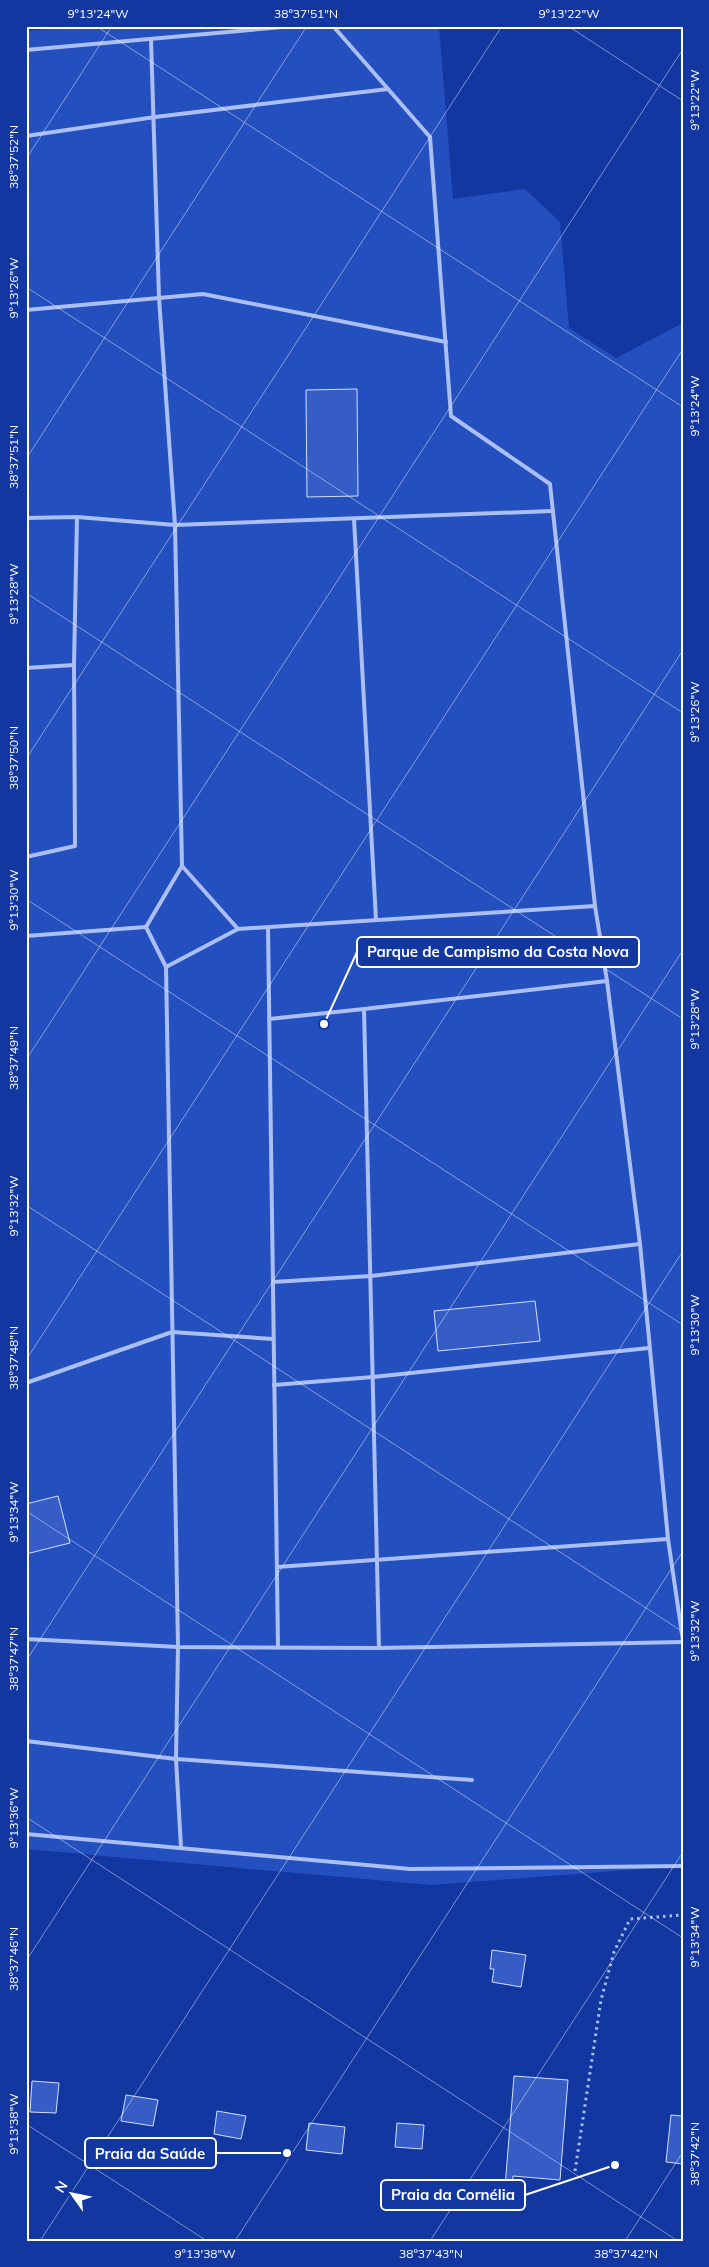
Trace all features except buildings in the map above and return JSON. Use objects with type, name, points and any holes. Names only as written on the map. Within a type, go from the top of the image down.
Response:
[{"type":"lane","points":[[26,50],[294,26]]},
{"type":"lane","points":[[26,1639],[178,1646],[379,1648],[683,1641],[668,1539],[640,1244],[607,981],[595,906],[550,484],[451,416],[430,137],[333,26]]},
{"type":"lane","points":[[146,927],[182,866],[175,525],[159,298],[155,117],[151,39]]},
{"type":"lane","points":[[26,136],[155,117],[388,89]]},
{"type":"lane","points":[[26,310],[203,294],[446,342]]},
{"type":"lane","points":[[26,518],[77,517],[175,525],[553,511]]},
{"type":"lane","points":[[26,857],[75,846],[74,665],[77,517]]},
{"type":"lane","points":[[354,519],[376,920]]},
{"type":"lane","points":[[26,668],[74,665]]},
{"type":"lane","points":[[182,866],[238,929]]},
{"type":"lane","points":[[166,968],[238,929],[595,906]]},
{"type":"lane","points":[[26,936],[146,927]]},
{"type":"lane","points":[[146,927],[166,968],[178,1646],[176,1759],[181,1848]]},
{"type":"lane","points":[[268,927],[278,1647]]},
{"type":"lane","points":[[269,1019],[607,981]]},
{"type":"lane","points":[[364,1009],[379,1648]]},
{"type":"lane","points":[[273,1282],[371,1276],[640,1244]]},
{"type":"lane","points":[[26,1384],[172,1332],[273,1339]]},
{"type":"lane","points":[[274,1385],[373,1378],[649,1348]]},
{"type":"lane","points":[[277,1567],[668,1539]]},
{"type":"lane","points":[[26,1741],[176,1759],[472,1780]]},
{"type":"lane","points":[[26,1834],[410,1869],[683,1866]]},
{"type":"path","points":[[575,2171],[593,2045],[614,1952],[630,1919],[683,1915]]},
{"type":"shaded area","points":[[73,26],[439,26],[453,199],[525,189],[560,222],[569,328],[616,358],[683,323],[683,1866],[432,1885],[26,1849],[26,31]]},
{"type":"place","name":"Parque de Campismo da Costa Nova","points":[[324,1024]]},
{"type":"place","name":"Praia da Saúde","points":[[287,2153]]},
{"type":"place","name":"Praia da Cornélia","points":[[615,2165]]}]
